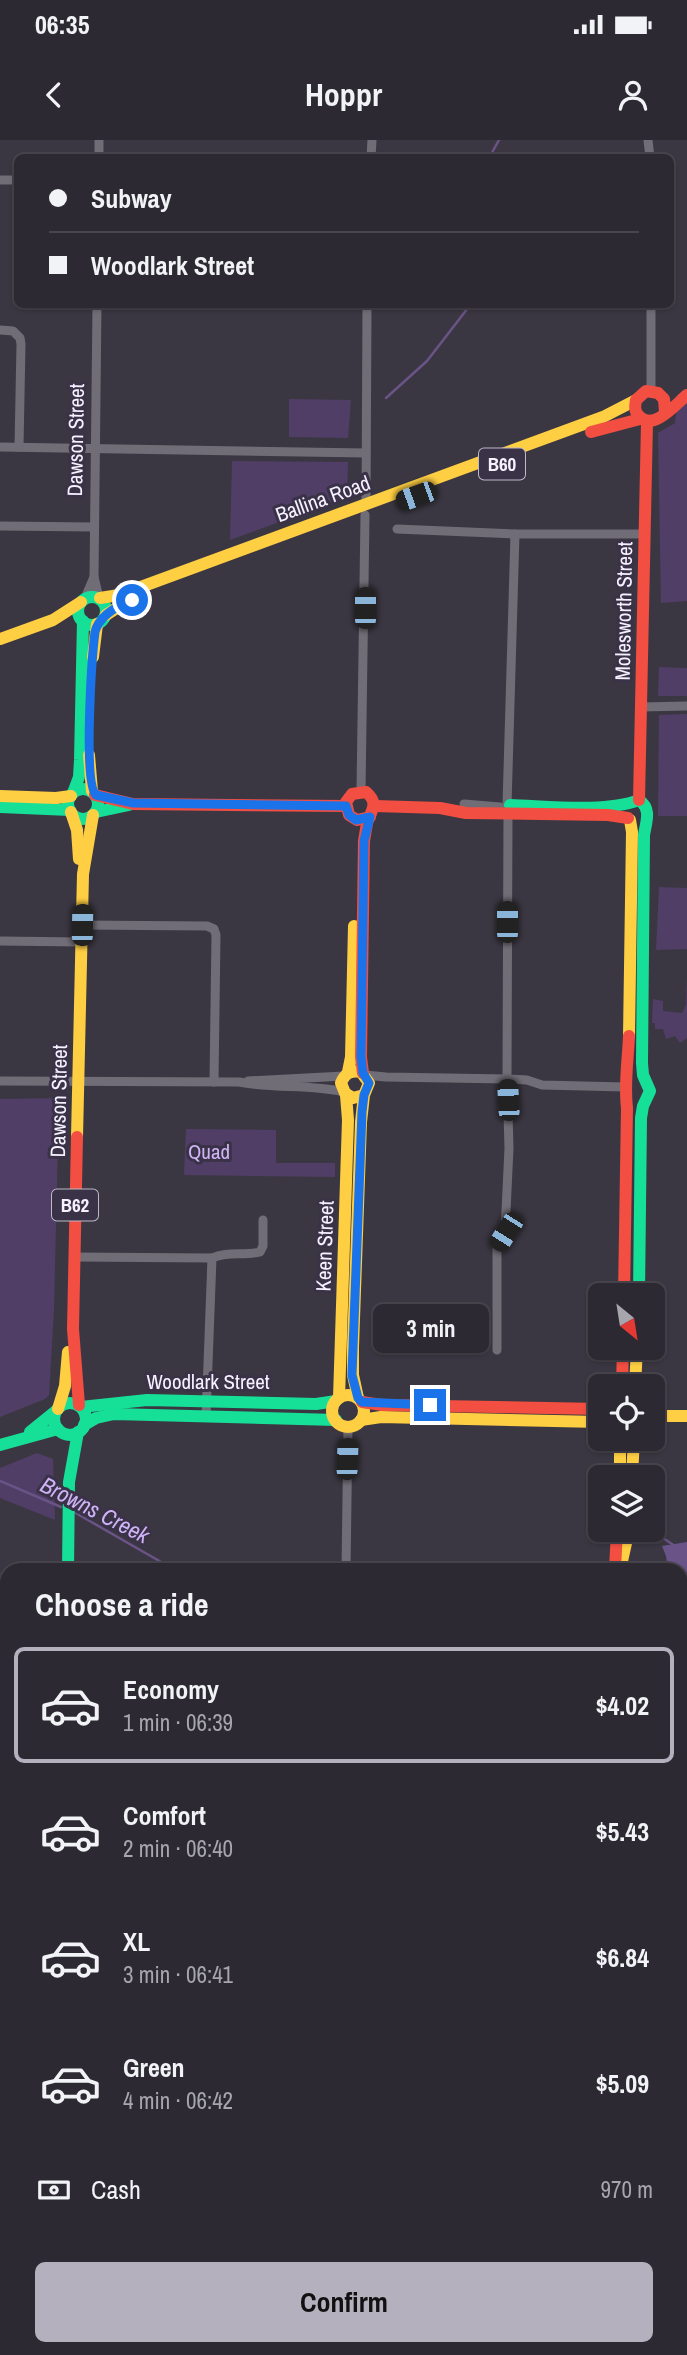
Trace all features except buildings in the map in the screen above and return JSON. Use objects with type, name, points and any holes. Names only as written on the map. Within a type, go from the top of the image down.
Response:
[{"type":"main road","points":[[654,392],[666,403],[665,412]]},
{"type":"main road","name":"B60","points":[[636,400],[642,393],[687,393]]},
{"type":"main road","name":"B60","points":[[644,420],[659,419],[687,393]]},
{"type":"main road","points":[[636,400],[635,412],[644,420]]},
{"type":"main road","name":"Ballina Road","points":[[102,620],[132,600],[603,418],[636,400]]},
{"type":"main road","name":"Ballina Road","points":[[99,598],[119,595],[594,431],[644,420]]},
{"type":"main road","name":"Molesworth Street","points":[[634,802],[641,707],[645,534],[644,420]]},
{"type":"main road","name":"B60","points":[[83,600],[92,596],[99,598]]},
{"type":"main road","points":[[83,600],[78,613],[82,621],[89,625],[102,620],[106,607],[99,598]]},
{"type":"main road","points":[[0,639],[60,617],[83,600]]},
{"type":"main road","name":"B62","points":[[94,813],[98,803],[88,762],[93,651],[102,620]]},
{"type":"main road","points":[[0,648],[57,627],[82,621]]},
{"type":"main road","name":"Dawson Street","points":[[82,621],[84,644],[79,777],[71,803],[83,874]]},
{"type":"main road","points":[[0,807],[71,803],[82,789],[133,803],[346,806]]},
{"type":"main road","points":[[361,791],[370,794],[372,812],[364,841],[361,1057],[364,1074],[369,1083],[364,1095],[357,1098],[345,1093],[341,1083],[351,1057],[357,841],[352,818],[346,806],[348,797],[361,791]]},
{"type":"main road","points":[[0,796],[56,798],[71,803],[84,818],[133,803]]},
{"type":"main road","points":[[624,1283],[632,832],[626,811],[634,802]]},
{"type":"main road","points":[[440,808],[466,813],[507,809],[604,807],[634,802],[648,807],[644,835],[642,1063],[650,1091],[641,1118],[639,1283]]},
{"type":"main road","points":[[352,818],[361,821],[372,812],[464,804],[629,819],[637,822],[646,817]]},
{"type":"main road","name":"Dawson Street","points":[[80,1406],[73,1329],[81,942],[83,874],[94,813]]},
{"type":"main road","points":[[346,1074],[355,1070],[364,1074]]},
{"type":"main road","points":[[626,1089],[634,1078],[645,1080]]},
{"type":"main road","points":[[626,1089],[634,1102],[645,1100]]},
{"type":"main road","name":"Keen Street","points":[[337,1400],[342,1349],[348,1120],[345,1093]]},
{"type":"main road","name":"Keen Street","points":[[360,1400],[352,1375],[364,1095]]},
{"type":"main road","name":"Dawson Street","points":[[57,1410],[65,1386],[73,1329]]},
{"type":"main road","points":[[588,1409],[382,1405],[348,1395],[337,1400],[333,1411],[342,1423],[381,1417],[588,1422]]},
{"type":"main road","name":"Woodlark Street","points":[[80,1406],[147,1400],[316,1404],[337,1400]]},
{"type":"main road","points":[[360,1400],[364,1411],[361,1420]]},
{"type":"main road","points":[[0,1446],[41,1425],[65,1404],[80,1406]]},
{"type":"main road","name":"B62","points":[[68,1563],[73,1450],[85,1414],[80,1406]]},
{"type":"main road","name":"B62","points":[[57,1410],[55,1423],[59,1430],[70,1481]]},
{"type":"main road","name":"Woodlark Street","points":[[81,1429],[98,1416],[113,1413],[342,1423]]},
{"type":"main road","points":[[665,1416],[685,1416]]},
{"type":"main road","points":[[14,1440],[59,1430],[71,1434],[81,1429]]},
{"type":"main road","points":[[617,1542],[618,1563]]},
{"type":"main road","points":[[620,1563],[626,1542]]},
{"type":"street","name":"Dawson Street","points":[[97,308],[94,577],[99,598]]},
{"type":"street","points":[[361,791],[368,308]]},
{"type":"street","points":[[651,308],[654,392]]},
{"type":"street","points":[[0,330],[13,331],[20,338],[21,344],[19,447]]},
{"type":"street","points":[[0,447],[366,453]]},
{"type":"street","points":[[0,526],[94,527]]},
{"type":"street","points":[[397,529],[515,534],[645,534]]},
{"type":"street","points":[[497,1350],[497,1245],[506,1232],[509,1148],[507,809],[515,534]]},
{"type":"street","name":"Dawson Street","points":[[83,600],[94,577]]},
{"type":"street","points":[[641,707],[687,706]]},
{"type":"street","points":[[82,925],[207,926],[214,929],[214,1082]]},
{"type":"street","points":[[0,941],[81,942]]},
{"type":"street","points":[[0,1081],[239,1082],[346,1074]]},
{"type":"street","points":[[364,1074],[386,1077],[527,1080],[542,1085],[626,1089]]},
{"type":"street","points":[[239,1082],[262,1087],[321,1088],[345,1093]]},
{"type":"street","points":[[74,1256],[253,1254],[260,1252],[263,1246],[263,1220]]},
{"type":"street","points":[[206,1417],[216,1256]]},
{"type":"street","points":[[342,1423],[346,1563]]},
{"type":"green space","points":[[289,399],[351,400],[348,438],[289,437]]},
{"type":"green space","points":[[687,401],[687,601],[661,603],[658,433],[675,423],[677,405]]},
{"type":"green space","points":[[232,461],[348,462],[347,497],[230,540]]},
{"type":"green space","points":[[659,667],[687,668],[687,696],[658,696]]},
{"type":"green space","points":[[687,714],[687,816],[658,816],[659,715]]},
{"type":"green space","points":[[659,887],[687,888],[687,949],[656,950]]},
{"type":"green space","points":[[687,977],[687,1038],[680,1043],[675,1036],[666,1039],[663,1029],[655,1029],[655,1023],[652,1023],[653,999],[663,1001],[663,1011],[682,1013],[686,1005]]},
{"type":"green space","points":[[59,1098],[54,1309],[49,1395],[0,1417],[0,1099]]},
{"type":"green space","name":"Quad","points":[[186,1129],[276,1130],[276,1163],[335,1163],[335,1177],[184,1175]]},
{"type":"green space","points":[[37,1453],[53,1459],[55,1520],[0,1498],[0,1468]]},
{"type":"shaded area","points":[[687,1542],[687,1563],[667,1563],[662,1546]]},
{"type":"waterway","points":[[491,154],[499,140]]},
{"type":"waterway","points":[[386,398],[427,361],[468,308]]},
{"type":"waterway","name":"Browns Creek","points":[[0,1481],[61,1507]]},
{"type":"waterway","name":"Browns Creek","points":[[74,1512],[163,1563]]},
{"type":"waterway","name":"Browns Creek","points":[[665,1539],[675,1546]]},
{"type":"traffic: fast","points":[[92,597],[102,601],[106,611],[102,621],[92,625],[82,621],[78,611],[82,601],[92,597]]},
{"type":"traffic: fast","points":[[73,793],[79,777],[80,760],[83,621]]},
{"type":"traffic: fast","points":[[83,789],[89,790],[97,798],[98,804],[97,810],[89,818],[83,819],[77,818],[69,810],[68,804],[69,798],[77,790],[83,789]]},
{"type":"traffic: fast","points":[[510,805],[593,808],[639,800]]},
{"type":"traffic: fast","points":[[639,800],[646,807],[647,816],[644,835],[642,1063],[643,1075],[650,1091],[641,1118],[639,1283]]},
{"type":"traffic: fast","points":[[96,812],[129,805]]},
{"type":"traffic: fast","points":[[0,807],[70,810]]},
{"type":"traffic: fast","points":[[81,1407],[147,1400],[316,1404],[336,1401]]},
{"type":"traffic: fast","points":[[70,1403],[81,1408],[86,1419],[81,1430],[70,1435],[59,1430],[54,1419],[59,1408],[70,1403]]},
{"type":"traffic: fast","points":[[30,1432],[56,1411]]},
{"type":"traffic: fast","points":[[84,1425],[96,1418],[114,1414],[336,1420]]},
{"type":"traffic: fast","points":[[0,1445],[58,1429]]},
{"type":"traffic: fast","points":[[68,1563],[69,1482],[78,1432]]},
{"type":"traffic: slow","points":[[100,598],[119,595],[603,417],[636,400]]},
{"type":"traffic: slow","points":[[106,615],[139,598]]},
{"type":"traffic: slow","points":[[0,639],[53,620],[81,602]]},
{"type":"traffic: slow","points":[[93,657],[97,624]]},
{"type":"traffic: slow","points":[[89,755],[92,791]]},
{"type":"traffic: slow","points":[[0,796],[71,796]]},
{"type":"traffic: slow","points":[[71,812],[77,830],[79,859]]},
{"type":"traffic: slow","points":[[77,1137],[83,874],[93,815]]},
{"type":"traffic: slow","points":[[629,1036],[630,820]]},
{"type":"traffic: slow","points":[[348,1072],[351,1057],[354,926]]},
{"type":"traffic: slow","points":[[358,1398],[353,1375],[353,1347],[361,1122],[364,1095],[369,1083],[361,1072],[346,1075],[341,1083],[345,1093],[353,1098],[364,1095]]},
{"type":"traffic: slow","points":[[339,1398],[348,1120],[346,1095]]},
{"type":"traffic: slow","points":[[58,1409],[65,1386],[68,1352]]},
{"type":"traffic: slow","points":[[636,1360],[636,1374]]},
{"type":"traffic: slow","points":[[348,1395],[359,1400],[364,1411],[359,1422],[348,1427],[337,1422],[332,1411],[337,1400],[348,1395]]},
{"type":"traffic: slow","points":[[665,1416],[687,1416]]},
{"type":"traffic: slow","points":[[361,1420],[381,1417],[588,1422]]},
{"type":"traffic: slow","points":[[620,1451],[620,1465]]},
{"type":"traffic: slow","points":[[633,1451],[633,1465]]},
{"type":"traffic: slow","points":[[622,1563],[626,1542]]},
{"type":"traffic: jam","points":[[665,412],[664,399],[658,393],[646,391],[636,400],[637,414],[651,421],[664,415],[687,395]]},
{"type":"traffic: jam","points":[[591,432],[640,419]]},
{"type":"traffic: jam","points":[[639,800],[647,422]]},
{"type":"traffic: jam","points":[[363,1073],[364,841],[367,823],[369,818],[371,814],[373,803],[366,792],[352,794],[346,802],[349,815],[357,820],[370,817]]},
{"type":"traffic: jam","points":[[95,795],[133,804],[346,806]]},
{"type":"traffic: jam","points":[[375,806],[440,808],[466,813],[608,815],[628,818]]},
{"type":"traffic: jam","points":[[624,1283],[626,1081],[629,1036]]},
{"type":"traffic: jam","points":[[77,1137],[73,1329],[79,1405]]},
{"type":"traffic: jam","points":[[622,1374],[623,1360]]},
{"type":"traffic: jam","points":[[362,1402],[382,1405],[588,1409]]},
{"type":"traffic: jam","points":[[615,1563],[616,1542]]},
{"type":"route","points":[[132,600],[106,615],[103,621],[97,624],[95,632],[88,762],[92,791],[96,795],[133,803],[346,806],[346,811],[356,820],[370,817],[364,841],[361,1057],[363,1073],[368,1078],[369,1087],[364,1095],[362,1112],[352,1375],[358,1398],[362,1402],[382,1405],[430,1405]]}]
